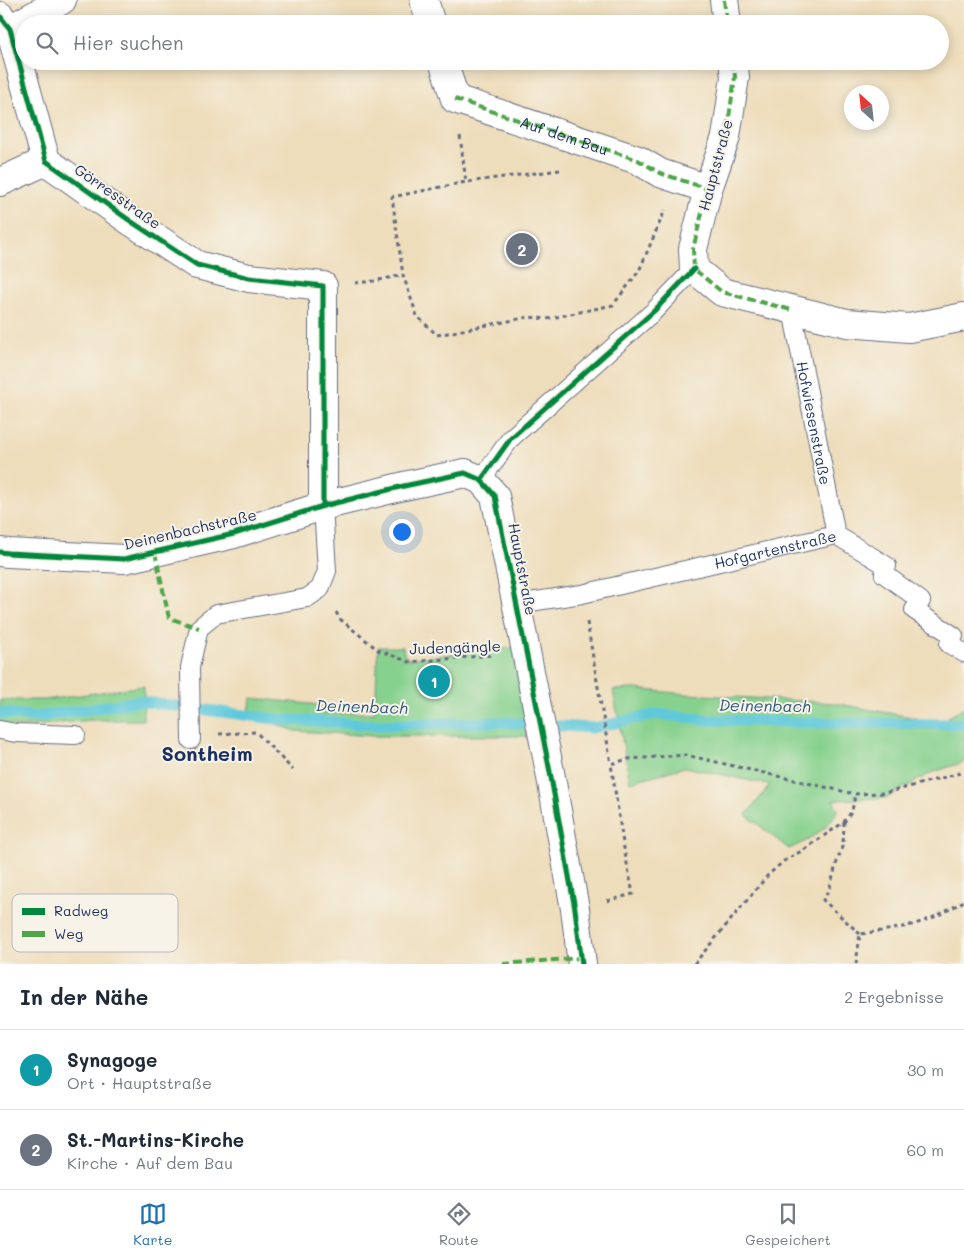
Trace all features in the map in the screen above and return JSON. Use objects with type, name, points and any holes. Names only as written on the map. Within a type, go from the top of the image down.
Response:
[{"type":"street","points":[[25,15],[62,0]]},
{"type":"street","points":[[424,0],[428,15]]},
{"type":"street","points":[[724,0],[726,15]]},
{"type":"street","points":[[5,23],[15,57]]},
{"type":"street","points":[[0,182],[46,161],[19,70]]},
{"type":"street","points":[[446,70],[455,99]]},
{"type":"street","name":"Hauptstraße","points":[[694,269],[693,249],[708,189],[726,137],[735,77],[734,70]]},
{"type":"street","name":"Auf dem Bau","points":[[455,99],[638,160],[660,173],[708,189]]},
{"type":"street","name":"Görresstraße","points":[[46,161],[129,220],[197,265],[249,278],[323,286],[323,506]]},
{"type":"street","points":[[694,269],[722,292],[847,323],[908,328],[964,317]]},
{"type":"street","name":"Deinenbachstraße","points":[[0,552],[124,559],[234,534],[323,506],[404,486],[465,473],[481,480]]},
{"type":"street","name":"Hauptstraße","points":[[481,480],[495,496],[550,772],[575,909],[582,964]]},
{"type":"lane","points":[[481,480],[511,438],[654,311],[694,269]]},
{"type":"lane","name":"Hofwiesenstraße","points":[[792,310],[836,535]]},
{"type":"lane","points":[[191,738],[190,667],[199,628],[216,614],[307,598],[320,589],[327,571],[323,506]]},
{"type":"lane","name":"Hofgartenstraße","points":[[517,604],[582,594],[836,535],[887,566],[884,574],[921,601],[914,610],[954,636],[949,644],[964,653]]},
{"type":"lane","points":[[0,730],[16,733],[76,735]]},
{"type":"path","points":[[455,99],[466,182]]},
{"type":"path","points":[[561,170],[466,182],[392,197],[404,275],[417,316],[437,335],[529,317],[547,319],[613,305],[639,272],[678,179]]},
{"type":"path","points":[[374,282],[404,275]]},
{"type":"path","points":[[575,909],[633,894],[582,594]]},
{"type":"path","points":[[191,738],[256,732],[294,770]]},
{"type":"path","points":[[611,764],[628,759],[686,755],[855,794],[883,793],[964,772]]},
{"type":"path","points":[[694,964],[768,875],[784,861],[844,822],[852,811],[855,794]]},
{"type":"path","points":[[844,822],[843,844],[830,887],[823,900],[860,934]]},
{"type":"path","points":[[860,934],[920,923],[964,901]]},
{"type":"path","points":[[856,964],[860,934]]},
{"type":"green space","points":[[378,647],[403,647],[404,654],[408,659],[518,647],[535,736],[374,736],[295,731],[249,714],[251,698],[320,705],[320,713],[375,713]]},
{"type":"green space","points":[[144,686],[143,720],[92,720],[20,727],[0,723],[0,700],[45,700]]},
{"type":"green space","points":[[634,689],[834,703],[911,717],[938,724],[964,707],[964,762],[931,773],[886,798],[833,800],[838,811],[826,827],[808,840],[789,849],[746,815],[770,785],[685,767],[630,782],[613,690]]},
{"type":"waterway","name":"Deinenbach","points":[[0,713],[37,717],[139,701],[275,719],[374,725],[498,722],[593,728],[656,714],[709,720],[964,724]]},
{"type":"marked path","points":[[724,0],[726,15]]},
{"type":"marked path","points":[[734,70],[735,77],[726,137],[708,189],[693,249],[694,269],[722,292],[792,310]]},
{"type":"marked path","points":[[455,99],[638,160],[660,173],[708,189]]},
{"type":"marked path","points":[[155,552],[169,618],[199,628]]},
{"type":"marked path","points":[[503,964],[581,958]]},
{"type":"cycle path","points":[[0,16],[10,29],[15,47]]},
{"type":"cycle path","points":[[21,70],[46,161],[129,220],[197,265],[249,278],[323,286],[323,506]]},
{"type":"cycle path","points":[[481,480],[511,438],[654,311],[694,269]]},
{"type":"cycle path","points":[[0,552],[124,559],[234,534],[323,506],[404,486],[465,473],[481,480],[495,496],[550,772],[575,909],[582,964]]},
{"type":"place","name":"St.-Martins-Kirche","points":[[522,249]]},
{"type":"place","name":"Synagoge","points":[[434,681]]},
{"type":"district","name":"Sontheim","points":[[207,753]]}]
